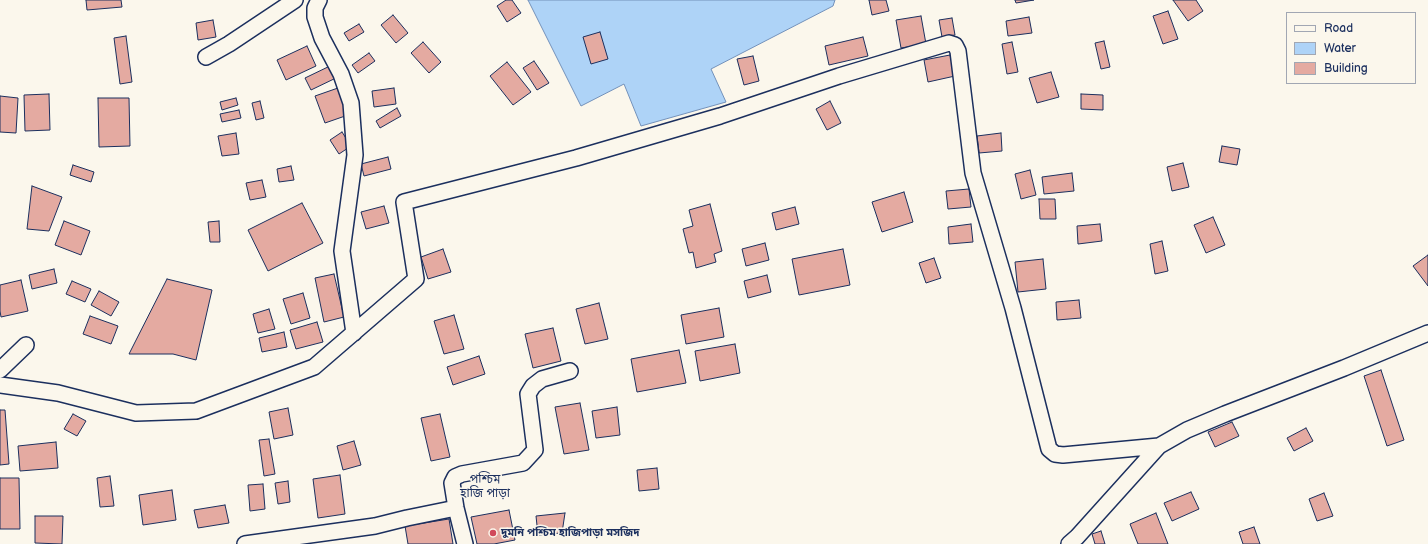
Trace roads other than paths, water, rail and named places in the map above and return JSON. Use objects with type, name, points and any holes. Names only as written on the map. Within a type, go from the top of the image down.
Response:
[{"type":"street","points":[[206,57],[229,44],[295,0]]},
{"type":"street","points":[[319,0],[315,8],[315,17],[322,38],[341,74],[351,103],[355,155],[342,251],[354,333]]},
{"type":"street","points":[[0,385],[58,393],[136,413],[196,411],[314,367],[416,279],[404,202],[576,158],[720,116],[839,76],[949,43],[955,45],[958,51],[973,173],[1013,308],[1049,449],[1055,454],[1062,455],[1159,446]]},
{"type":"street","points":[[1068,544],[1077,537],[1159,446],[1187,430],[1225,414],[1344,368],[1428,333]]},
{"type":"street","points":[[0,370],[26,345]]},
{"type":"street","points":[[465,544],[456,508],[452,483],[455,477],[462,474],[523,463],[536,450],[528,394],[533,386],[542,379],[570,371]]},
{"type":"street","points":[[245,544],[375,526],[456,508]]},
{"type":"water","points":[[528,0],[835,0],[833,6],[711,69],[726,102],[641,126],[624,84],[581,106]]},
{"type":"place","name":"দুমনি পশ্চিম হাজিপাড়া মসজিদ","points":[[493,533]]},
{"type":"district","name":"পশ্চিম হাজি পাড়া","points":[[485,487]]}]
